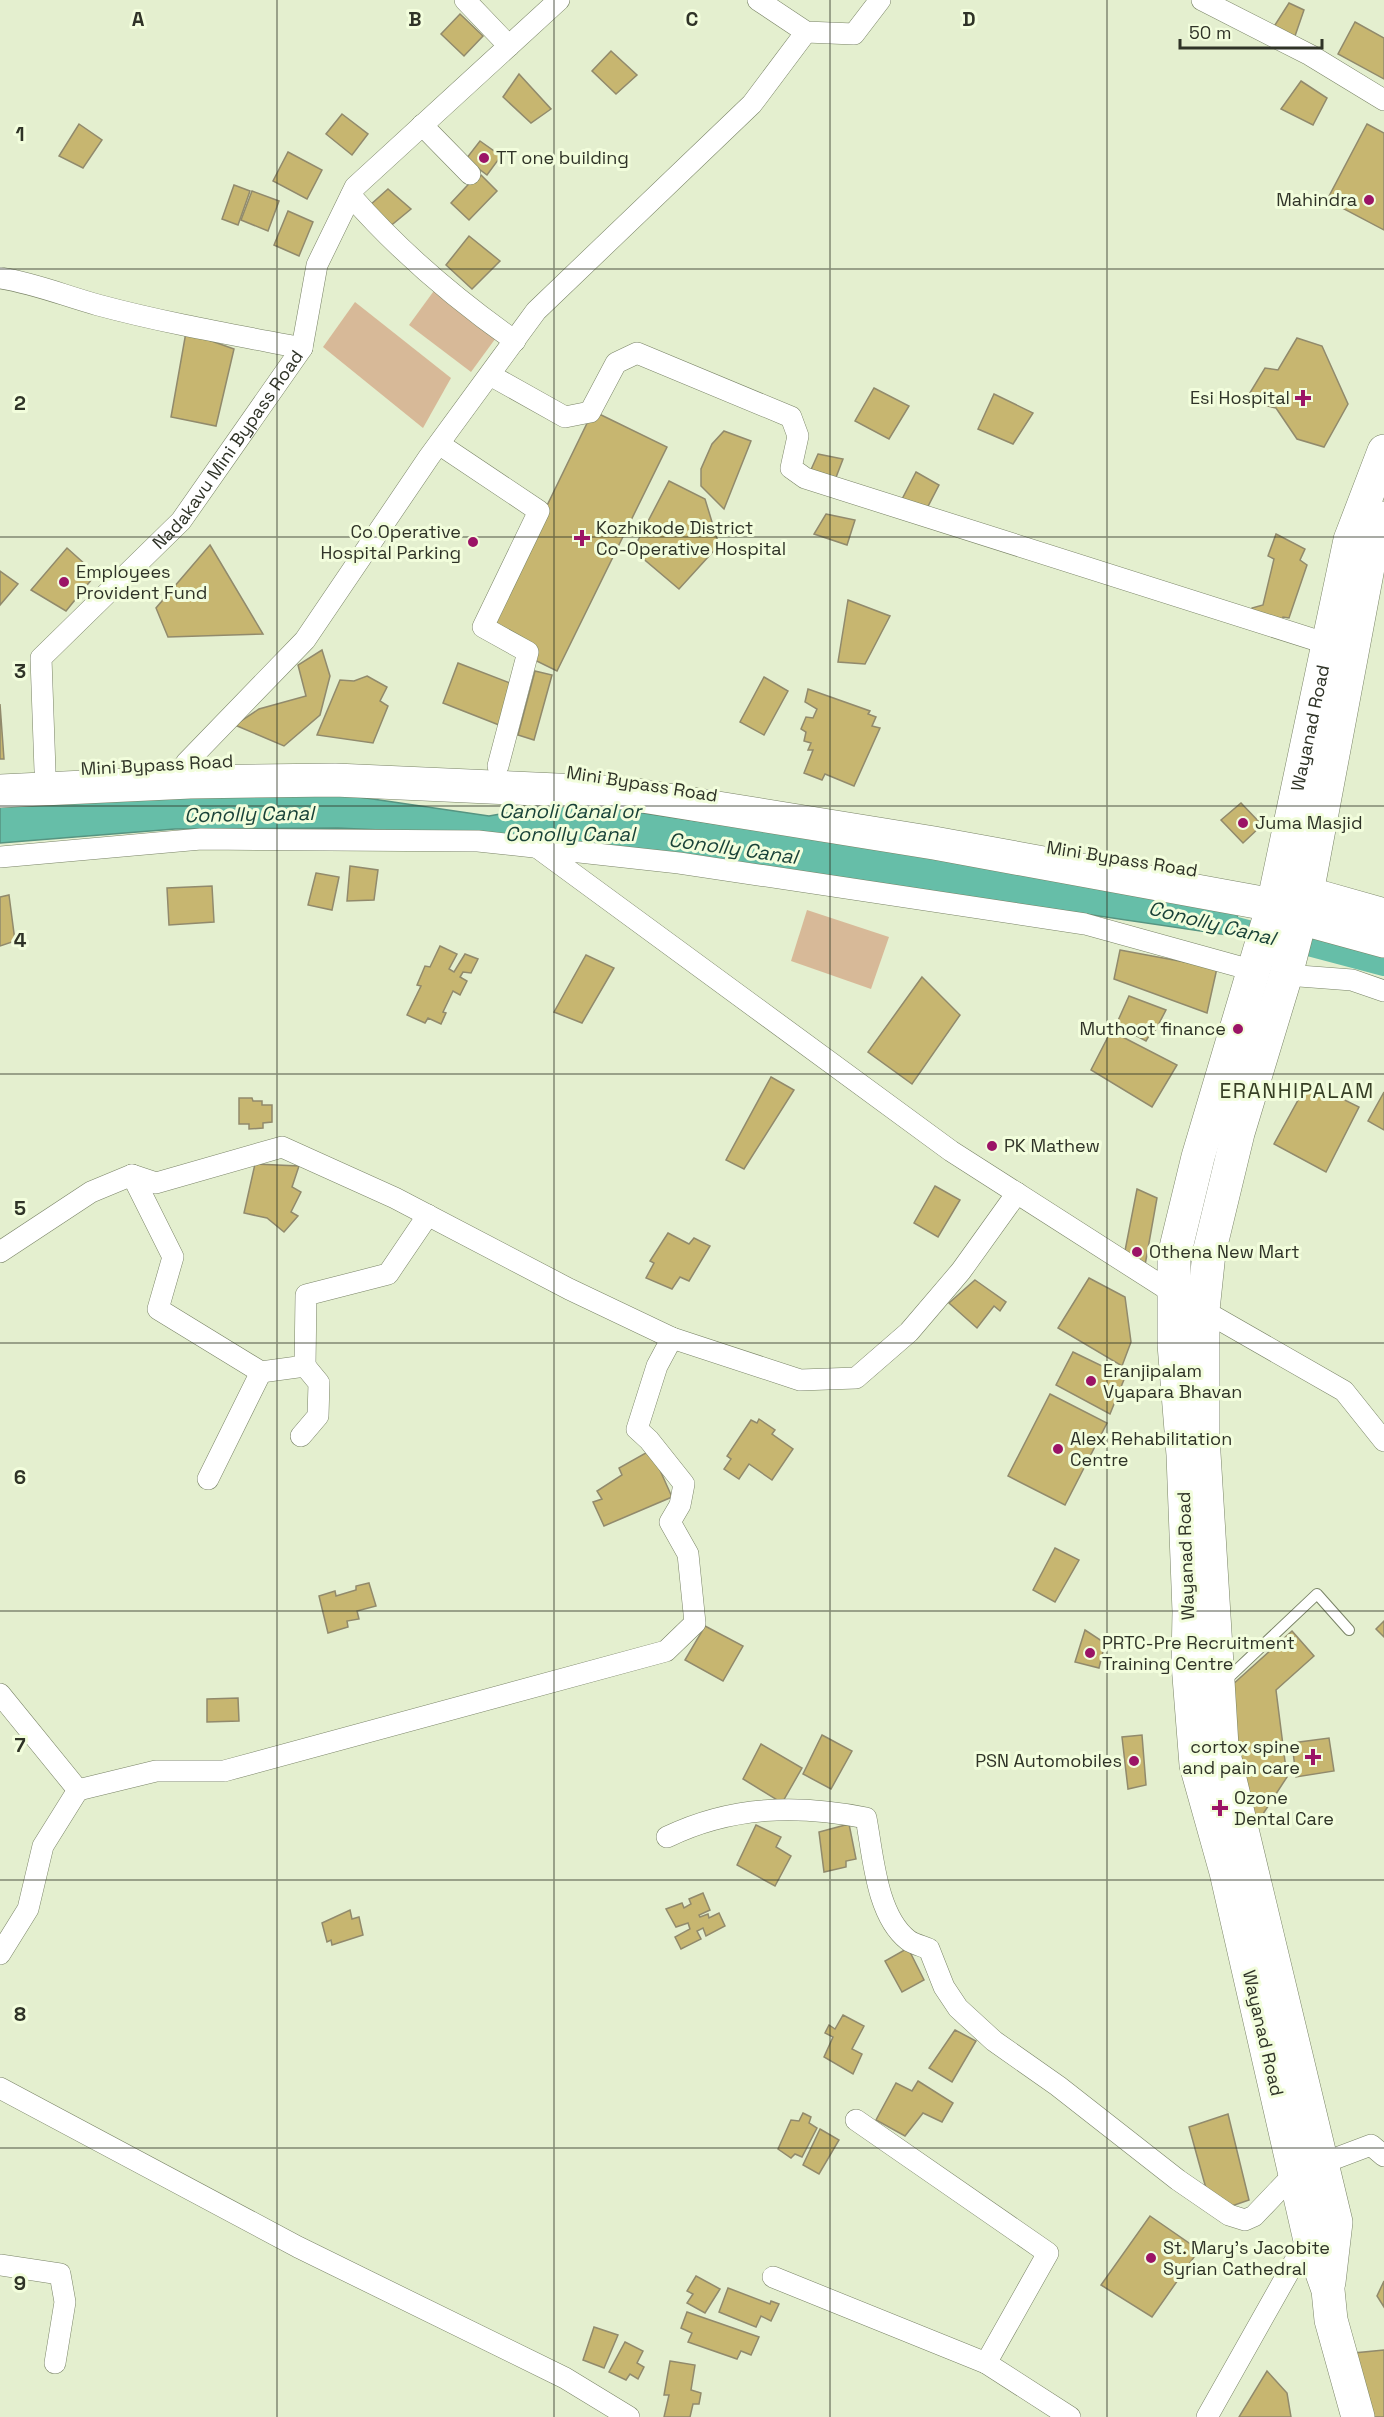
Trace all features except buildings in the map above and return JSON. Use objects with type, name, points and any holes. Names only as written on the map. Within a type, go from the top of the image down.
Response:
[{"type":"main road","name":"Wayanad Road","points":[[1289,900],[1328,644],[1350,540],[1384,451]]},
{"type":"main road","name":"Wayanad Road","points":[[1359,2417],[1331,2320],[1328,2290],[1309,2236],[1309,2168],[1222,1746],[1203,1437],[1203,1310],[1209,1253],[1238,1132],[1270,973],[1373,541],[1384,518]]},
{"type":"main road","name":"Mini Bypass Road","points":[[0,772],[295,758],[547,770],[1289,900]]},
{"type":"main road","name":"Mini Bypass Road","points":[[0,791],[190,782],[335,780],[624,793],[1289,900]]},
{"type":"main road","points":[[1289,900],[1377,913]]},
{"type":"main road","points":[[1289,900],[1384,941]]},
{"type":"main road","name":"Wayanad Road","points":[[1270,973],[1198,1157],[1174,1256],[1173,1293],[1185,1500],[1188,1664],[1196,1765],[1309,2168]]},
{"type":"main road","points":[[1309,2168],[1336,2222],[1328,2290]]},
{"type":"street","points":[[465,0],[509,46]]},
{"type":"street","name":"Nadakavu Mini Bypass Road","points":[[45,771],[41,658],[181,521],[302,348],[318,265],[355,186],[559,0]]},
{"type":"street","points":[[758,0],[806,32],[854,34],[879,0]]},
{"type":"street","points":[[1202,0],[1310,56],[1384,100]]},
{"type":"street","points":[[186,763],[305,640],[440,444],[536,311],[752,104],[806,32]]},
{"type":"street","points":[[422,125],[470,174]]},
{"type":"street","points":[[351,196],[386,236],[446,290],[515,341]]},
{"type":"street","points":[[0,278],[21,281],[98,305],[166,321],[302,348]]},
{"type":"street","points":[[490,375],[565,417],[590,412],[616,363],[637,353],[791,417],[798,436],[791,468],[805,478],[1328,644]]},
{"type":"street","points":[[440,444],[539,511],[483,627],[528,652],[498,766]]},
{"type":"street","points":[[0,857],[201,839],[478,841],[678,863],[1085,924],[1270,973],[1352,980],[1384,991]]},
{"type":"street","points":[[537,848],[951,1151],[1173,1293],[1344,1391],[1384,1441]]},
{"type":"street","points":[[0,1252],[91,1192],[132,1175],[156,1183],[282,1147],[428,1215],[569,1289],[672,1338],[800,1380],[855,1378],[909,1332],[961,1271],[1017,1193]]},
{"type":"street","points":[[132,1175],[173,1257],[158,1309],[261,1372],[305,1366]]},
{"type":"street","points":[[301,1436],[318,1416],[320,1383],[305,1366],[306,1295],[388,1274],[428,1215]]},
{"type":"street","points":[[0,1954],[28,1909],[43,1846],[78,1790],[156,1771],[224,1771],[666,1651],[695,1623],[688,1554],[670,1522],[680,1505],[684,1484],[649,1440],[637,1429],[657,1366],[672,1338]]},
{"type":"street","points":[[208,1479],[261,1372]]},
{"type":"street","points":[[0,1694],[78,1790]]},
{"type":"street","points":[[667,1837],[694,1824],[746,1811],[801,1810],[866,1818],[873,1869],[896,1925],[908,1940],[929,1949],[944,1987],[958,2008],[994,2041],[1058,2086],[1178,2180],[1229,2215],[1245,2220],[1254,2216],[1309,2168],[1371,2145],[1384,2156]]},
{"type":"street","points":[[0,2088],[298,2247],[565,2378],[629,2417]]},
{"type":"street","points":[[856,2120],[1048,2253],[986,2363]]},
{"type":"street","points":[[1207,2417],[1309,2236]]},
{"type":"street","points":[[0,2265],[60,2274],[65,2302],[55,2363]]},
{"type":"street","points":[[773,2277],[986,2363],[1070,2417]]},
{"type":"lane","points":[[1218,1687],[1317,1594],[1349,1630]]},
{"type":"shaded area","points":[[436,288],[498,335],[471,372],[409,325]]},
{"type":"shaded area","points":[[355,302],[451,378],[423,428],[323,347]]},
{"type":"shaded area","points":[[807,910],[889,937],[871,989],[791,961]]},
{"type":"water","name":"Canoli Canal or Conolly Canal","points":[[311,790],[489,816],[569,802],[1240,902],[1234,936],[848,879],[509,836],[338,828],[175,829],[0,843],[0,807]]},
{"type":"waterway","name":"Conolly Canal","points":[[1210,920],[1384,966]]},
{"type":"place","name":"TT one building","points":[[484,158]]},
{"type":"place","name":"Mahindra","points":[[1369,200]]},
{"type":"place","name":"Esi Hospital","points":[[1303,398]]},
{"type":"place","name":"Kozhikode District Co-Operative Hospital","points":[[582,538]]},
{"type":"place","name":"Co Operative Hospital Parking","points":[[473,542]]},
{"type":"place","name":"Employees Provident Fund","points":[[64,582]]},
{"type":"place","name":"Juma Masjid","points":[[1243,823]]},
{"type":"place","name":"Muthoot finance","points":[[1238,1029]]},
{"type":"place","name":"PK Mathew","points":[[992,1146]]},
{"type":"place","name":"Othena New Mart","points":[[1137,1252]]},
{"type":"place","name":"Eranjipalam Vyapara Bhavan","points":[[1091,1381]]},
{"type":"place","name":"Alex Rehabilitation Centre","points":[[1058,1449]]},
{"type":"place","name":"PRTC-Pre Recruitment Training Centre","points":[[1090,1653]]},
{"type":"place","name":"cortox spine and pain care","points":[[1313,1757]]},
{"type":"place","name":"PSN Automobiles","points":[[1134,1761]]},
{"type":"place","name":"Ozone Dental Care","points":[[1220,1808]]},
{"type":"place","name":"St. Mary's Jacobite Syrian Cathedral","points":[[1151,2258]]},
{"type":"district","name":"ERANHIPALAM","points":[[1297,1091]]}]
